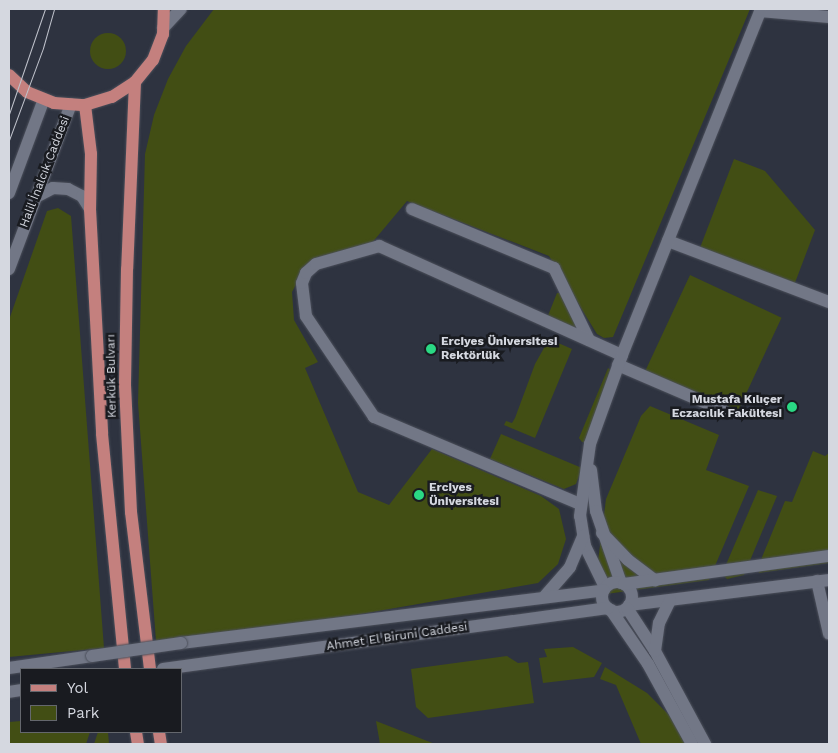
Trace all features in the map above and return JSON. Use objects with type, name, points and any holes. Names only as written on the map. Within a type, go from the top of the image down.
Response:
[{"type":"main road","points":[[9,75],[27,92],[44,99],[85,105],[112,97],[136,82],[153,60],[163,28],[164,9]]},
{"type":"main road","name":"Kerkük Bulvarı","points":[[136,82],[126,269],[125,385],[132,530],[150,668]]},
{"type":"main road","name":"Kerkük Bulvarı","points":[[85,105],[92,154],[90,209],[102,434],[126,668]]},
{"type":"street","points":[[163,28],[181,9]]},
{"type":"street","points":[[692,744],[648,664],[602,600],[605,588],[590,561],[583,536],[580,504],[590,444],[620,360],[761,10],[829,17]]},
{"type":"street","points":[[9,193],[44,99]]},
{"type":"street","name":"Halil İnalcık Caddesi","points":[[9,269],[71,104]]},
{"type":"street","points":[[36,197],[54,188],[68,189],[82,196],[90,209]]},
{"type":"street","points":[[412,209],[554,268],[589,340]]},
{"type":"street","points":[[668,240],[829,302]]},
{"type":"street","points":[[580,504],[374,417],[306,316],[302,284],[306,273],[316,264],[379,246],[589,340],[620,360],[725,411]]},
{"type":"street","points":[[590,444],[592,489],[602,533],[623,583],[632,595],[628,606]]},
{"type":"street","points":[[602,533],[628,560],[655,580]]},
{"type":"street","points":[[545,596],[570,567],[583,536]]},
{"type":"street","points":[[605,588],[623,583],[829,556]]},
{"type":"street","points":[[609,609],[823,581],[829,634]]},
{"type":"street","name":"Ahmet El Biruni Caddesi","points":[[9,668],[605,588]]},
{"type":"street","points":[[654,651],[658,624],[670,600]]},
{"type":"street","points":[[628,606],[706,744]]},
{"type":"street","name":"Ahmet El Biruni Caddesi","points":[[168,668],[609,609]]},
{"type":"green space","points":[[214,9],[750,9],[613,337],[604,338],[597,334],[549,256],[407,201],[371,244],[301,275],[292,292],[294,320],[318,362],[305,368],[358,492],[389,505],[432,449],[541,496],[559,509],[566,539],[558,564],[538,583],[292,626],[156,641],[138,403],[145,154],[154,115],[168,79],[186,46]]},
{"type":"green space","points":[[108,33],[121,38],[126,51],[121,64],[108,69],[95,64],[90,51],[95,38]]},
{"type":"green space","points":[[734,159],[765,171],[815,230],[793,288],[698,253]]},
{"type":"green space","points":[[58,208],[71,216],[104,648],[9,657],[9,320],[47,211]]},
{"type":"green space","points":[[690,275],[782,318],[736,415],[645,372]]},
{"type":"green space","points":[[557,293],[564,293],[585,334],[547,318]]},
{"type":"green space","points":[[549,339],[572,349],[535,438],[504,425],[506,421],[512,423],[515,418],[535,364]]},
{"type":"green space","points":[[608,368],[612,371],[588,443],[582,442],[579,438]]},
{"type":"green space","points":[[650,406],[719,435],[706,470],[749,486],[709,580],[606,594],[598,561],[606,499],[641,416]]},
{"type":"green space","points":[[501,434],[582,468],[576,484],[564,489],[490,459]]},
{"type":"green space","points":[[813,451],[825,456],[829,453],[829,563],[759,573],[758,567],[785,501],[792,502]]},
{"type":"green space","points":[[758,490],[777,496],[744,575],[727,579],[722,574]]},
{"type":"green space","points":[[573,647],[602,663],[594,677],[543,683],[539,658],[547,657],[544,649]]},
{"type":"green space","points":[[507,656],[518,663],[528,662],[534,703],[428,718],[416,707],[411,669]]},
{"type":"green space","points":[[605,667],[647,693],[670,716],[685,744],[641,744],[616,685],[600,679]]},
{"type":"green space","points":[[20,721],[20,733],[90,733],[86,744],[9,744],[9,722]]},
{"type":"green space","points":[[376,721],[435,744],[380,744]]},
{"type":"green space","points":[[98,733],[108,733],[109,744],[94,744]]},
{"type":"tram line","points":[[9,114],[45,9]]},
{"type":"tram line","points":[[9,140],[43,48],[54,9]]},
{"type":"place","name":"Erciyes Üniversitesi Rektörlük","points":[[431,349]]},
{"type":"place","name":"Mustafa Kılıçer Eczacılık Fakültesi","points":[[792,407]]},
{"type":"place","name":"Erciyes Üniversitesi","points":[[419,495]]}]
